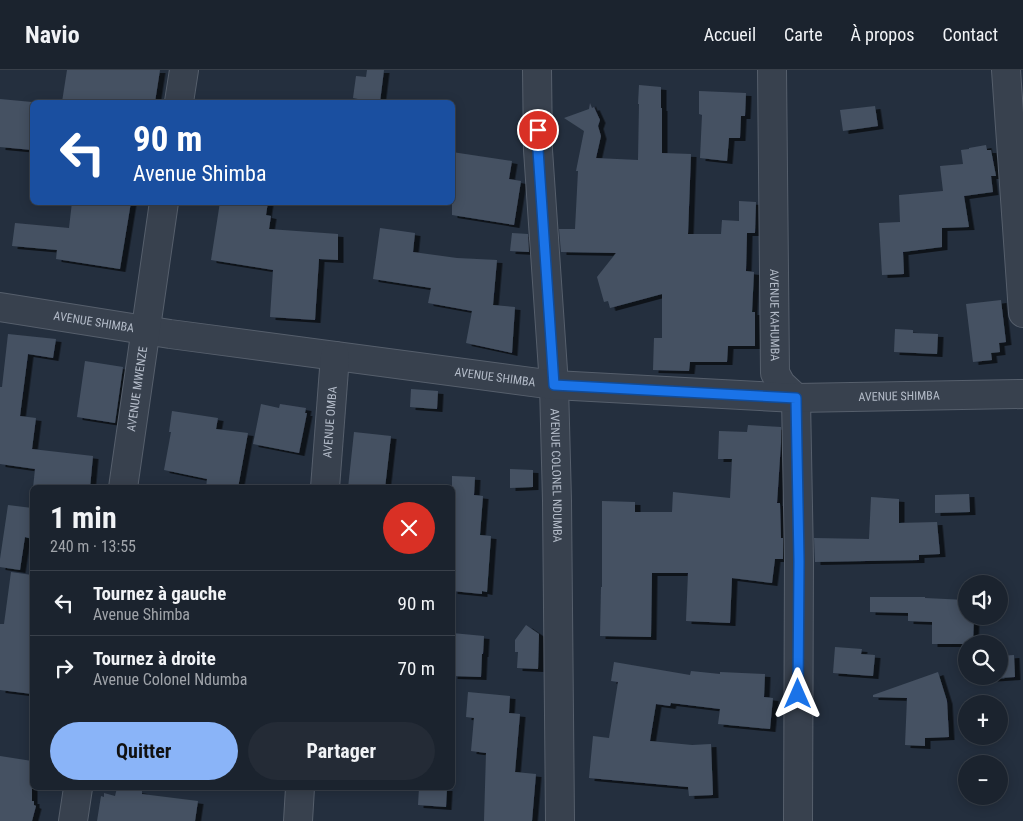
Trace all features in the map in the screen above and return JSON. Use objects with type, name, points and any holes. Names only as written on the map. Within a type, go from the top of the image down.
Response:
[{"type":"street","points":[[179,100],[184,70]]},
{"type":"street","name":"AVENUE COLONEL NDUMBA","points":[[537,70],[538,150],[554,385],[560,821]]},
{"type":"street","name":"AVENUE KAHUMBA","points":[[772,70],[775,373],[780,384],[796,398]]},
{"type":"street","points":[[1006,70],[1023,313]]},
{"type":"street","name":"AVENUE MWENZE","points":[[123,485],[164,205]]},
{"type":"street","name":"AVENUE SHIMBA","points":[[0,307],[146,330],[554,385],[796,398],[1023,394]]},
{"type":"street","name":"AVENUE OMBA","points":[[325,485],[335,356]]},
{"type":"street","points":[[796,398],[799,561],[798,821]]},
{"type":"street","points":[[73,821],[78,790]]},
{"type":"street","points":[[298,821],[300,790]]},
{"type":"building","points":[[67,70],[160,70],[155,100],[62,100]]},
{"type":"building","points":[[367,70],[384,70],[380,100],[358,100],[353,98],[356,76],[366,77]]},
{"type":"building","points":[[639,85],[661,87],[662,153],[691,154],[688,234],[721,234],[722,220],[739,221],[739,201],[756,202],[755,233],[747,233],[746,271],[754,272],[752,312],[755,312],[755,346],[728,346],[727,362],[690,362],[689,371],[653,370],[654,338],[662,338],[662,294],[610,308],[608,301],[604,302],[597,277],[616,253],[561,252],[559,229],[575,229],[578,171],[576,171],[584,131],[564,118],[589,109],[590,103],[600,120],[598,126],[601,136],[596,158],[638,160]]},
{"type":"building","points":[[699,91],[746,93],[745,116],[741,116],[740,138],[729,138],[727,161],[700,158],[702,115],[699,114]]},
{"type":"building","points":[[0,99],[30,102],[30,150],[0,147]]},
{"type":"building","points":[[875,106],[878,126],[843,131],[840,110]]},
{"type":"building","points":[[986,145],[987,150],[991,150],[996,176],[991,176],[993,192],[964,196],[969,227],[942,228],[942,247],[903,252],[904,274],[882,275],[879,223],[900,222],[899,195],[943,191],[940,166],[963,164],[961,150]]},
{"type":"building","points":[[455,152],[512,161],[509,179],[521,181],[514,225],[452,215],[452,205],[455,205]]},
{"type":"building","points":[[72,205],[131,205],[120,269],[56,259],[57,250],[12,246],[15,223],[69,228]]},
{"type":"building","points":[[220,205],[268,205],[266,215],[271,216],[269,229],[338,234],[338,260],[319,259],[315,320],[270,317],[273,270],[211,260]]},
{"type":"building","points":[[380,228],[415,233],[413,252],[457,258],[497,260],[493,305],[515,307],[512,353],[466,343],[472,311],[428,303],[431,288],[373,279]]},
{"type":"building","points":[[512,233],[528,234],[529,252],[510,251]]},
{"type":"building","points":[[1001,300],[1006,342],[999,343],[1000,352],[991,353],[992,360],[973,362],[966,304]]},
{"type":"building","points":[[895,329],[913,330],[913,333],[938,334],[937,354],[894,352]]},
{"type":"building","points":[[8,334],[56,339],[53,358],[28,354],[20,416],[36,418],[32,449],[93,456],[90,485],[33,485],[35,469],[0,464],[0,387],[2,387]]},
{"type":"building","points":[[85,361],[123,367],[115,423],[77,417]]},
{"type":"building","points":[[411,389],[438,391],[437,409],[410,407]]},
{"type":"building","points":[[261,404],[279,408],[280,404],[306,408],[305,413],[307,413],[299,453],[253,444]]},
{"type":"building","points":[[172,411],[218,418],[216,429],[248,433],[239,485],[206,485],[207,479],[164,470],[171,432],[169,432]]},
{"type":"building","points":[[748,425],[781,427],[777,503],[780,503],[783,559],[775,559],[772,583],[732,578],[730,623],[686,621],[688,573],[652,573],[651,637],[600,636],[602,501],[635,502],[635,512],[672,512],[673,492],[730,498],[732,459],[718,459],[719,431],[747,432]]},
{"type":"building","points":[[354,432],[391,436],[385,485],[348,485]]},
{"type":"building","points":[[510,469],[533,470],[533,487],[510,488]]},
{"type":"building","points":[[452,476],[475,477],[474,495],[483,496],[480,535],[491,536],[487,592],[482,591],[482,594],[455,591],[455,485],[452,485]]},
{"type":"building","points":[[969,494],[970,512],[935,513],[935,495]]},
{"type":"building","points":[[871,497],[899,499],[899,523],[937,522],[940,554],[919,555],[919,560],[815,562],[814,538],[869,539]]},
{"type":"building","points":[[8,505],[30,508],[30,538],[25,537],[20,570],[0,567]]},
{"type":"building","points":[[11,572],[30,575],[30,694],[0,690],[0,624],[4,624]]},
{"type":"building","points":[[870,597],[925,597],[958,600],[958,625],[974,625],[973,635],[958,635],[958,644],[932,644],[932,622],[908,621],[908,613],[870,612]]},
{"type":"building","points":[[526,625],[539,634],[538,669],[517,668],[518,652],[515,652],[515,640]]},
{"type":"building","points":[[455,633],[484,636],[481,677],[455,676]]},
{"type":"building","points":[[835,647],[862,649],[861,654],[875,655],[873,676],[833,673]]},
{"type":"building","points":[[1008,655],[1014,655],[1015,677],[1008,677]]},
{"type":"building","points":[[614,662],[690,675],[691,671],[720,674],[720,672],[765,674],[764,697],[773,698],[770,729],[718,724],[720,709],[671,703],[670,706],[656,704],[650,741],[692,745],[711,744],[713,795],[689,796],[688,787],[589,778],[593,736],[609,738],[618,682],[611,681]]},
{"type":"building","points":[[938,672],[947,701],[949,737],[925,738],[925,746],[905,745],[907,698],[873,697],[873,695]]},
{"type":"building","points":[[468,692],[510,696],[509,713],[520,714],[515,772],[536,774],[532,821],[484,821],[486,753],[471,751],[474,718],[466,717]]},
{"type":"building","points":[[0,756],[30,761],[30,790],[32,790],[32,801],[34,801],[36,806],[32,821],[0,821]]},
{"type":"building","points":[[116,790],[134,790],[142,791],[142,794],[198,801],[195,821],[97,821],[101,796],[104,797],[104,793],[115,796]]},
{"type":"building","points":[[419,790],[447,790],[446,807],[418,805]]},
{"type":"route","points":[[538,130],[554,385],[796,398],[799,561],[798,694]]}]
